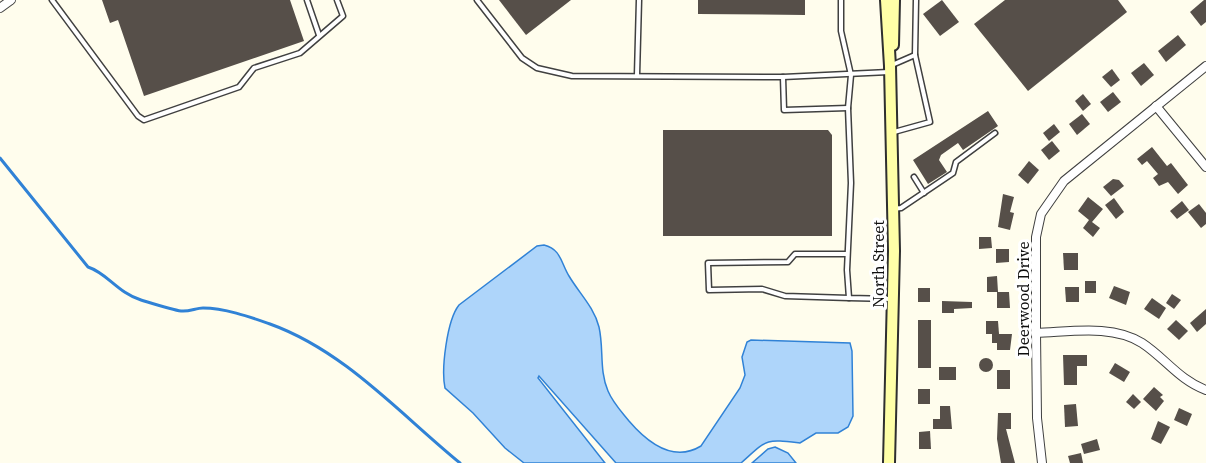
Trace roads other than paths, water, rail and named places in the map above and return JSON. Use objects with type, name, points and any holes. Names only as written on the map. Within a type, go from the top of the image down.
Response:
[{"type":"street","points":[[0,8],[11,0]]},
{"type":"street","name":"North Street","points":[[885,0],[890,69],[893,209],[890,463]]},
{"type":"street","name":"North Street","points":[[890,69],[894,0]]},
{"type":"street","name":"Deerwood Drive","points":[[1042,463],[1037,418],[1036,237],[1044,207],[1064,181],[1206,66]]},
{"type":"street","points":[[1156,106],[1206,167]]},
{"type":"street","points":[[1036,333],[1093,331],[1124,335],[1142,343],[1188,382],[1206,390]]},
{"type":"lane","points":[[51,0],[138,116],[144,120],[239,87],[254,68],[300,53],[343,16],[336,0]]},
{"type":"lane","points":[[307,0],[320,35]]},
{"type":"lane","points":[[477,0],[522,58],[537,68],[572,76],[851,75],[890,69],[915,55]]},
{"type":"lane","points":[[637,75],[639,0]]},
{"type":"lane","points":[[841,0],[841,32],[851,75],[848,108],[851,183],[849,298]]},
{"type":"lane","points":[[891,133],[930,122],[915,55],[916,0]]},
{"type":"lane","points":[[783,77],[784,110],[848,108]]},
{"type":"lane","points":[[893,209],[901,208],[953,174],[956,162],[995,133]]},
{"type":"lane","points":[[914,177],[924,193]]},
{"type":"lane","points":[[848,254],[795,254],[788,262],[708,262],[709,290],[762,289],[785,296],[893,299]]},
{"type":"water","points":[[544,245],[554,250],[560,257],[569,276],[597,320],[605,383],[610,395],[629,421],[652,443],[661,448],[680,452],[691,451],[701,446],[740,388],[745,375],[742,357],[747,342],[751,340],[850,343],[853,416],[848,427],[838,433],[816,433],[800,443],[767,442],[741,463],[616,463],[539,376],[538,378],[605,463],[524,463],[505,448],[473,413],[445,388],[445,357],[448,333],[459,305],[537,246]]},
{"type":"water","points":[[775,447],[788,453],[796,463],[752,463],[768,449]]},
{"type":"waterway","points":[[0,158],[88,267],[126,293],[141,300],[177,310],[211,308],[237,313],[297,336],[323,350],[371,385],[460,463]]}]
